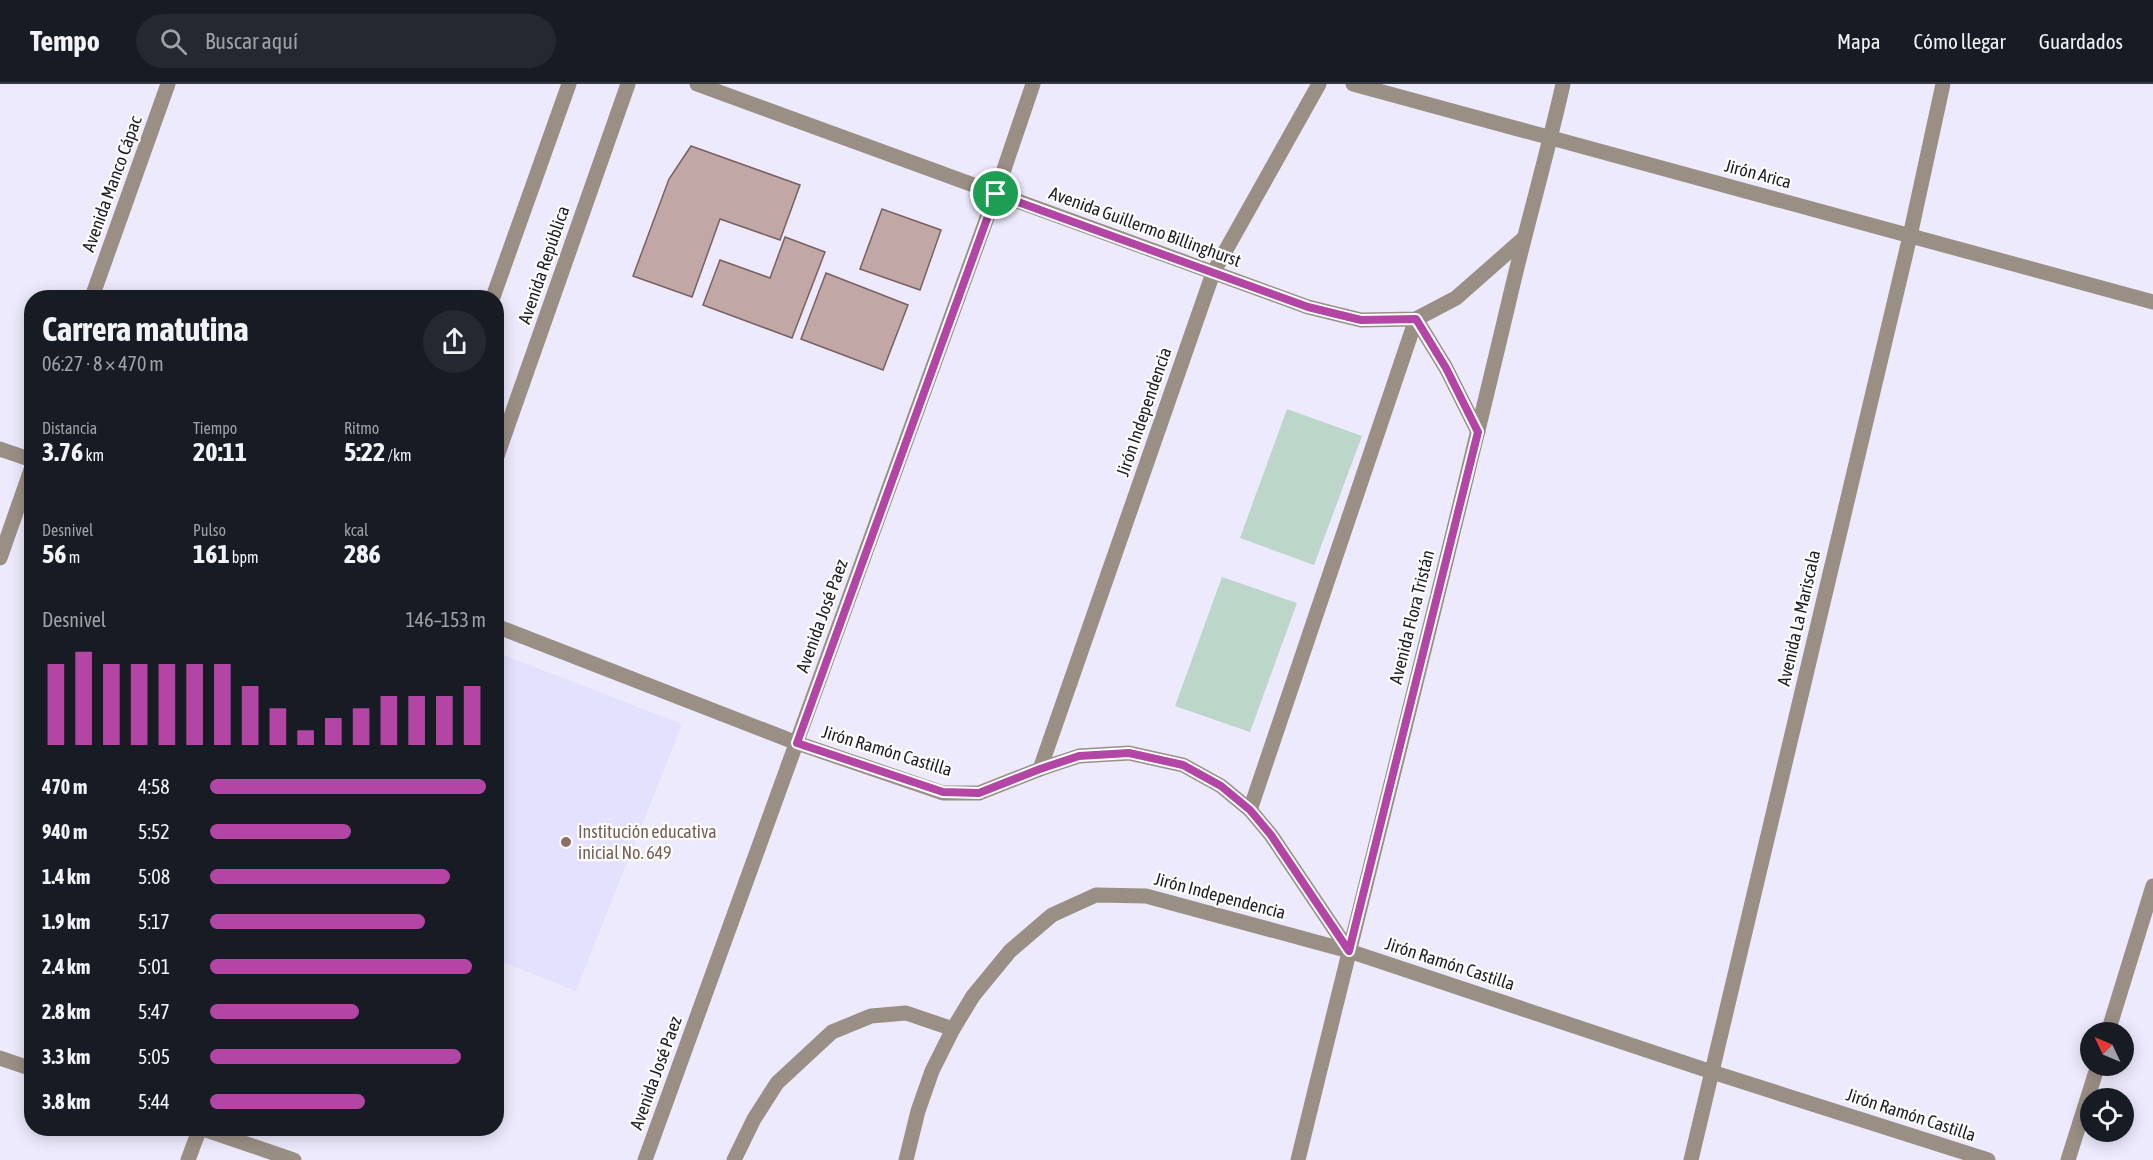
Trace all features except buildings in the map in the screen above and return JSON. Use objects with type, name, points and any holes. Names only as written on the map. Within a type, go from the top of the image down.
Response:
[{"type":"street","name":"Avenida Manco Cápac","points":[[94,290],[168,84]]},
{"type":"street","name":"Avenida República","points":[[495,290],[569,84]]},
{"type":"street","name":"Avenida República","points":[[504,436],[628,84]]},
{"type":"street","name":"Avenida Guillermo Billinghurst","points":[[697,84],[1213,273],[1308,307],[1350,318],[1361,320],[1416,319],[1456,298],[1523,239]]},
{"type":"street","name":"Avenida José Paez","points":[[645,1160],[996,194],[1033,84]]},
{"type":"street","name":"Jirón Independencia","points":[[1040,769],[1213,273],[1319,84]]},
{"type":"street","name":"Jirón Arica","points":[[1353,84],[2153,302]]},
{"type":"street","name":"Avenida Flora Tristán","points":[[1298,1160],[1563,84]]},
{"type":"street","name":"Avenida La Mariscala","points":[[1691,1160],[1910,236],[1943,84]]},
{"type":"street","points":[[1416,319],[1446,368],[1478,432]]},
{"type":"street","points":[[1250,810],[1416,319]]},
{"type":"street","points":[[0,449],[24,457]]},
{"type":"street","points":[[0,558],[24,490]]},
{"type":"street","name":"Jirón Ramón Castilla","points":[[504,629],[797,743],[943,792],[979,793],[1079,756],[1129,753],[1183,765],[1221,786],[1250,810],[1271,835],[1349,951],[1712,1072],[1988,1160]]},
{"type":"street","points":[[2111,1022],[2153,886]]},
{"type":"street","name":"Jirón Independencia","points":[[906,1160],[918,1111],[932,1071],[953,1029],[973,996],[1010,951],[1052,915],[1096,895],[1146,896],[1349,951]]},
{"type":"street","points":[[734,1160],[754,1119],[777,1083],[832,1032],[871,1016],[906,1013],[953,1029]]},
{"type":"street","points":[[0,1058],[24,1066]]},
{"type":"street","points":[[2068,1160],[2095,1076]]},
{"type":"street","points":[[188,1160],[197,1136]]},
{"type":"street","points":[[224,1136],[294,1160]]},
{"type":"shaded area","name":"Institución educativa inicial No. 649","points":[[504,655],[682,724],[576,991],[504,963]]},
{"type":"green space","points":[[1287,409],[1362,436],[1314,565],[1240,538]]},
{"type":"green space","points":[[1222,577],[1297,603],[1250,732],[1175,706]]},
{"type":"place","name":"Institución educativa inicial No. 649","points":[[566,842]]},
{"type":"route","points":[[996,194],[1308,307],[1361,320],[1416,319],[1446,368],[1478,432],[1349,951],[1271,835],[1250,810],[1221,786],[1183,765],[1129,753],[1079,756],[979,793],[943,792],[797,743],[996,194]]}]
